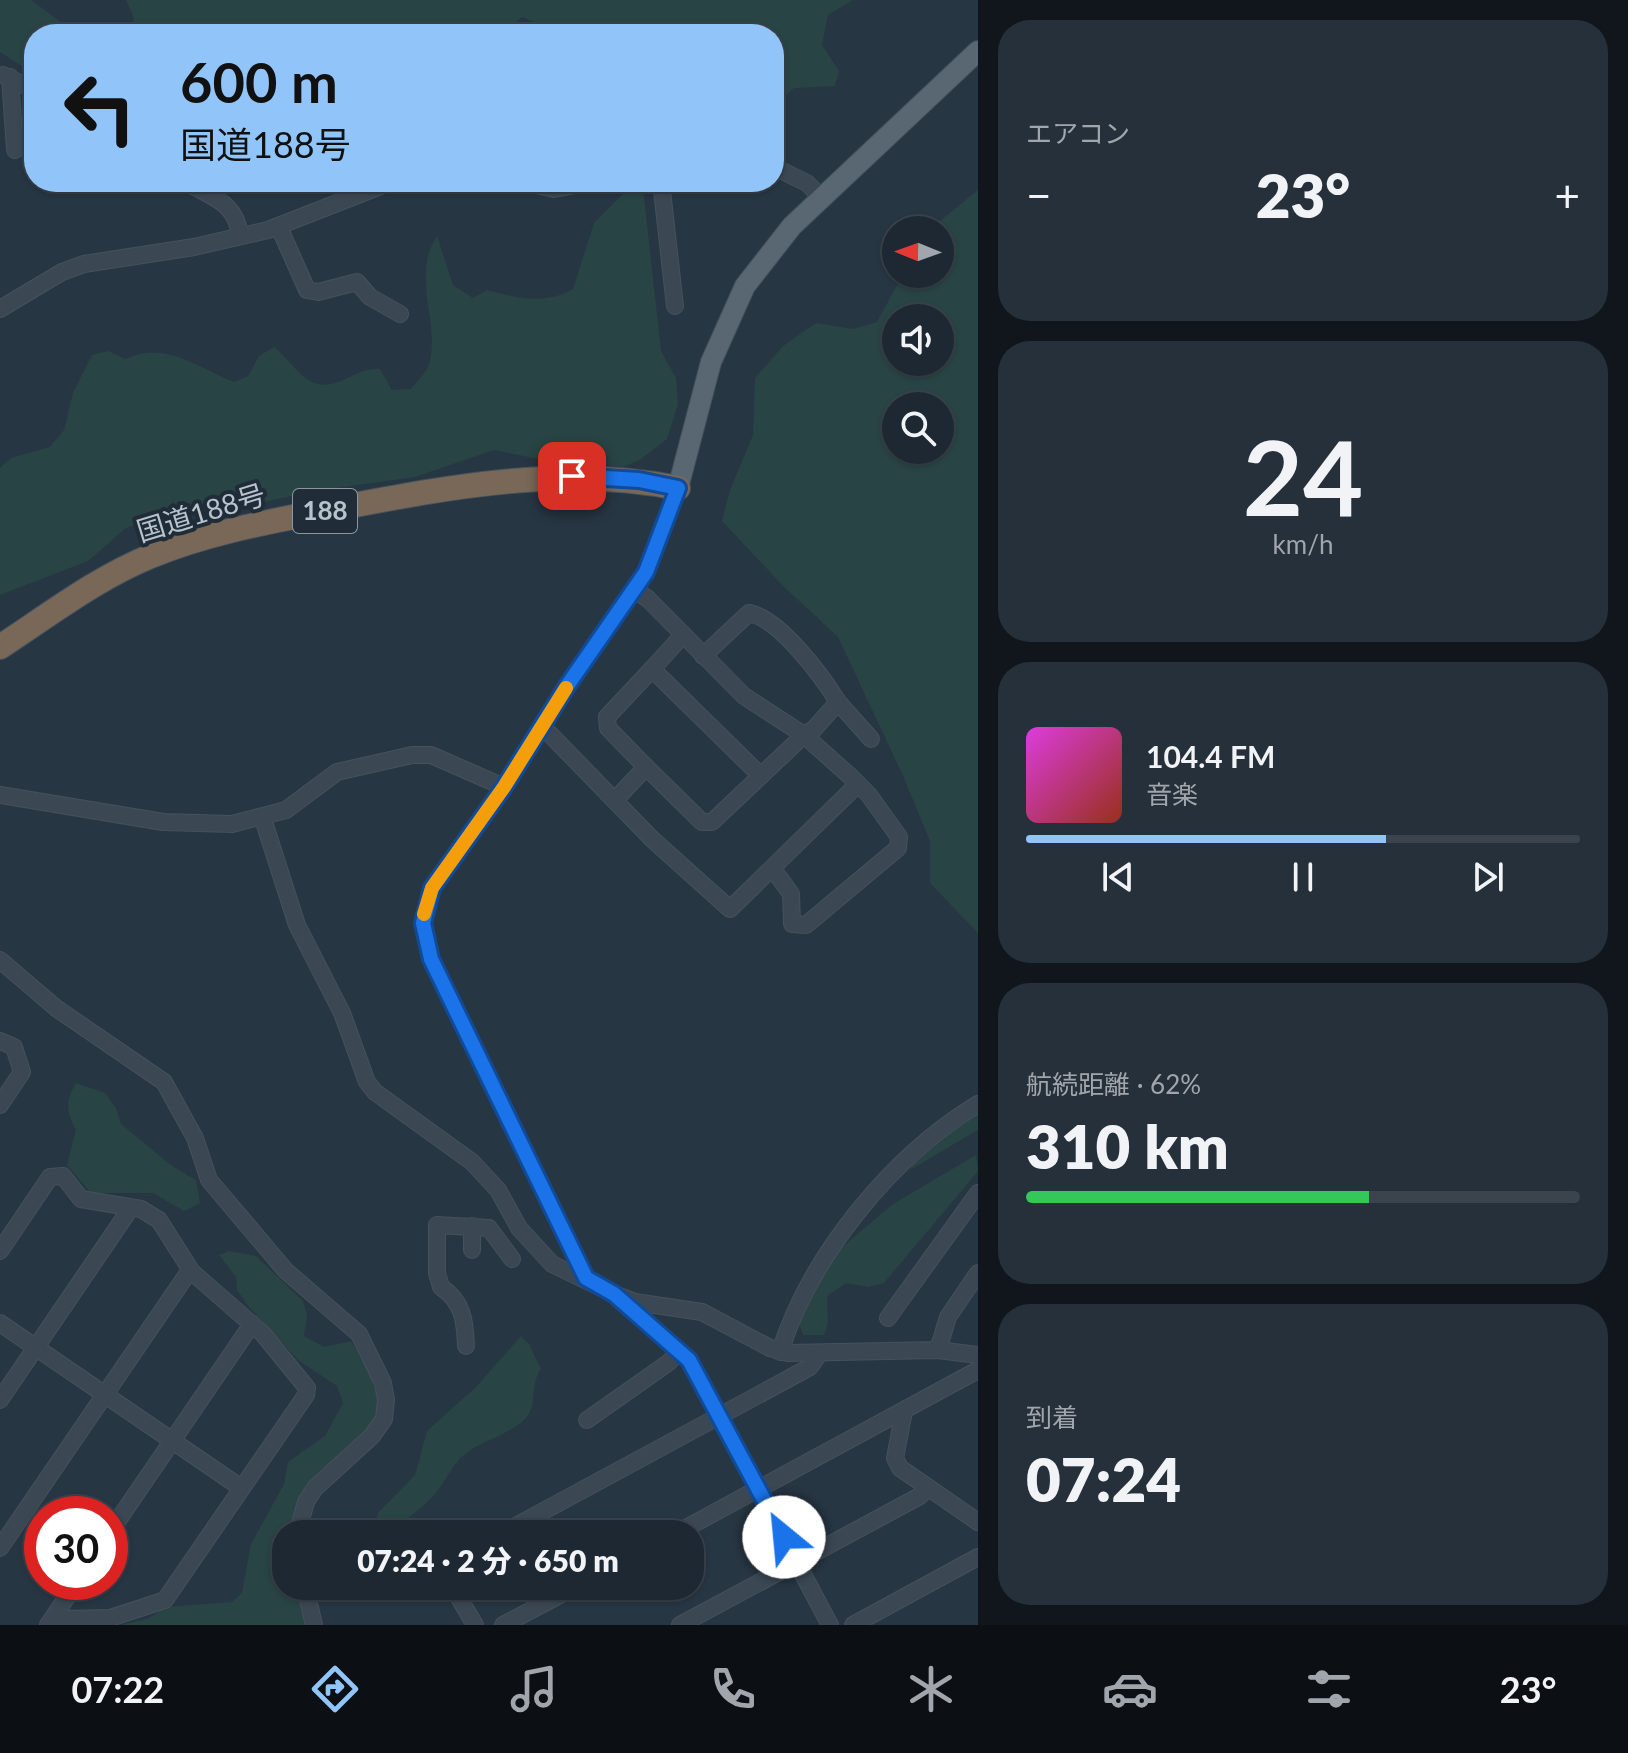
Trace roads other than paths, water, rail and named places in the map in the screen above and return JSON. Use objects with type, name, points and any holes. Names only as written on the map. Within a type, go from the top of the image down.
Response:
[{"type":"highway","name":"国道188号","points":[[0,647],[99,583],[151,556],[259,524],[502,480],[572,476],[639,480],[678,488]]},
{"type":"main road","points":[[678,488],[711,362],[738,300],[770,251],[821,197],[978,51]]},
{"type":"street","points":[[5,76],[24,85]]},
{"type":"street","points":[[5,76],[15,150]]},
{"type":"street","points":[[784,171],[798,177],[821,197]]},
{"type":"street","points":[[202,192],[238,217],[240,236]]},
{"type":"street","points":[[0,309],[62,272],[84,264],[279,227],[366,192]]},
{"type":"street","points":[[662,192],[675,306]]},
{"type":"street","points":[[279,227],[301,283],[307,290],[318,292],[357,282],[370,297],[400,314]]},
{"type":"street","points":[[586,1278],[431,959],[423,936],[424,911],[432,888],[504,787],[635,590],[666,527],[678,488]]},
{"type":"street","points":[[635,590],[648,599],[755,705],[804,735],[858,784],[899,837],[898,848],[806,925],[792,924],[791,894],[773,869]]},
{"type":"street","points":[[703,656],[749,613],[762,615],[815,665],[838,702],[871,739]]},
{"type":"street","points":[[683,635],[607,717],[608,728],[702,822],[712,822],[814,729],[838,702]]},
{"type":"street","points":[[652,669],[761,776]]},
{"type":"street","points":[[543,727],[730,909],[858,784]]},
{"type":"street","points":[[0,795],[192,825],[263,819],[286,810],[337,772],[412,755],[443,757],[504,787]]},
{"type":"street","points":[[615,800],[646,767]]},
{"type":"street","points":[[263,819],[297,925],[342,1013],[367,1082],[375,1092],[472,1162],[505,1201],[519,1228],[552,1264],[635,1302],[702,1312],[780,1352],[819,1354],[938,1350],[978,1355]]},
{"type":"street","points":[[0,960],[56,1008],[164,1082],[195,1138],[209,1180],[286,1271],[359,1334],[383,1383],[386,1400],[384,1419],[372,1436],[315,1488],[306,1502],[301,1520]]},
{"type":"street","points":[[0,1041],[14,1047],[22,1072],[0,1105]]},
{"type":"street","points":[[780,1352],[817,1266],[886,1181],[921,1144],[978,1104]]},
{"type":"street","points":[[0,1251],[50,1177],[63,1176],[81,1199],[141,1209],[159,1220],[190,1270],[252,1324],[307,1388],[306,1395],[165,1600],[110,1621],[52,1620]]},
{"type":"street","points":[[888,1318],[978,1193]]},
{"type":"street","points":[[472,1250],[481,1227],[505,1201]]},
{"type":"street","points":[[0,1400],[126,1215],[127,1207]]},
{"type":"street","points":[[466,1346],[462,1311],[455,1297],[441,1287],[437,1273],[437,1225],[481,1227],[512,1259]]},
{"type":"street","points":[[0,1548],[103,1393],[190,1270]]},
{"type":"street","points":[[938,1350],[948,1317],[978,1273]]},
{"type":"street","points":[[614,1294],[689,1360],[830,1625]]},
{"type":"street","points":[[0,1323],[240,1487]]},
{"type":"street","points":[[128,1505],[252,1324]]},
{"type":"street","points":[[587,1420],[668,1363],[680,1351]]},
{"type":"street","points":[[527,1520],[810,1367],[819,1354]]},
{"type":"street","points":[[701,1520],[978,1370]]},
{"type":"street","points":[[904,1411],[895,1458],[900,1468],[978,1522]]},
{"type":"street","points":[[680,1625],[920,1496],[928,1488]]},
{"type":"street","points":[[853,1625],[978,1557]]},
{"type":"street","points":[[52,1620],[65,1600]]},
{"type":"street","points":[[308,1600],[314,1625]]},
{"type":"street","points":[[460,1600],[475,1625]]},
{"type":"street","points":[[503,1625],[550,1600]]}]
